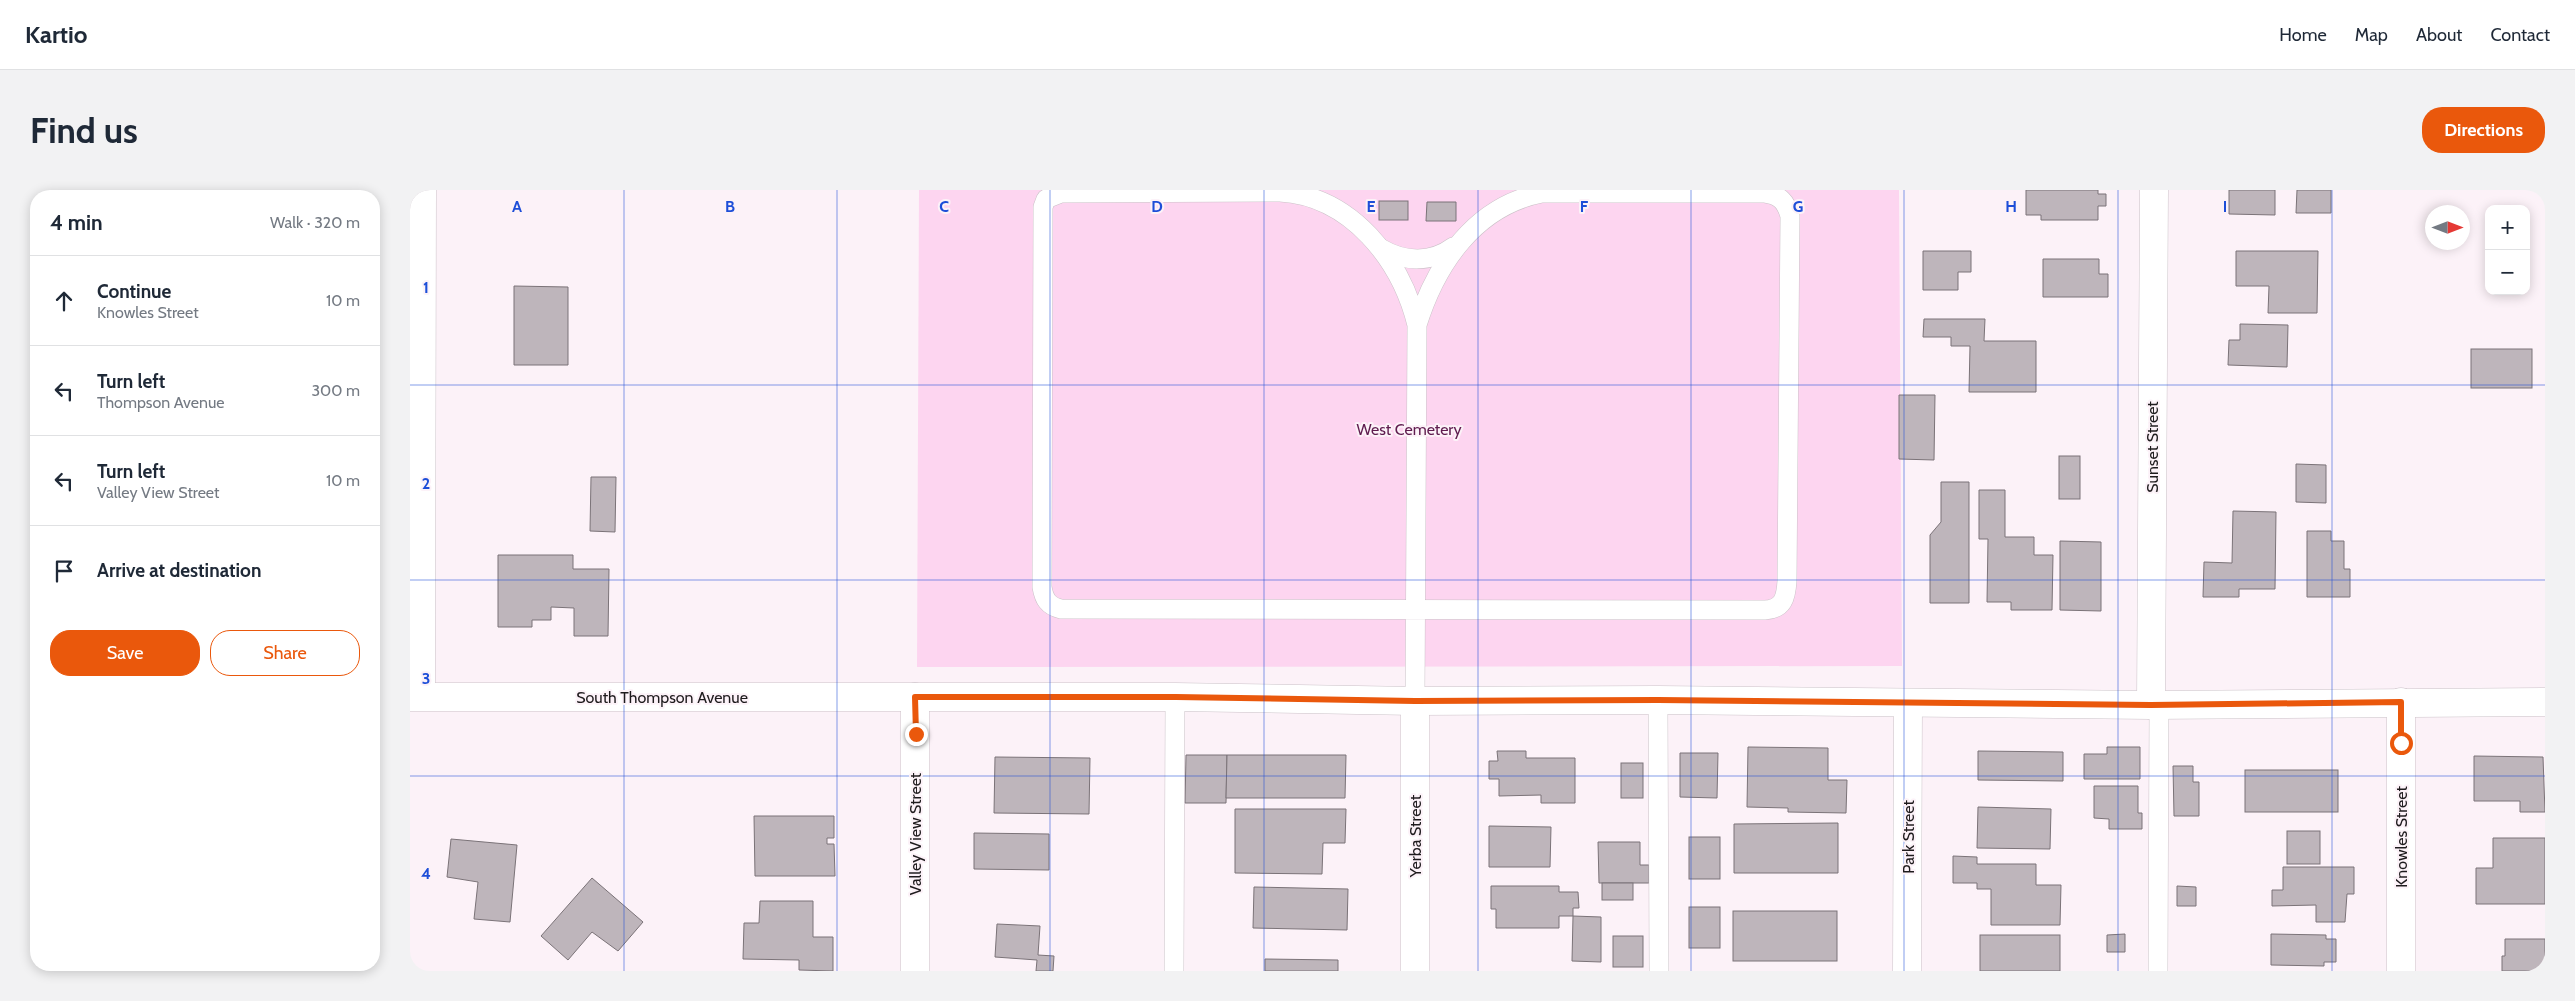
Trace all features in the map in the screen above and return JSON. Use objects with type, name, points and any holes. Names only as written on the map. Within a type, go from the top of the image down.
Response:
[{"type":"street","points":[[416,697],[422,190]]},
{"type":"street","name":"Sunset Street","points":[[2154,190],[2155,705]]},
{"type":"street","name":"South Thompson Avenue","points":[[416,697],[1176,697],[1415,701],[1658,700],[2155,705],[2545,702]]},
{"type":"street","name":"Valley View Street","points":[[915,697],[915,971]]},
{"type":"street","name":"Yerba Street","points":[[1415,701],[1416,971]]},
{"type":"street","name":"Knowles Street","points":[[2401,702],[2401,971]]},
{"type":"street","name":"Park Street","points":[[1907,971],[1908,703]]},
{"type":"lane","points":[[1382,249],[1404,258],[1432,258],[1442,255],[1460,242],[1488,216],[1516,200],[1542,193],[1765,193],[1779,196],[1784,201],[1790,216],[1787,591],[1781,605],[1774,610],[1415,610],[1061,609],[1053,607],[1047,601],[1042,587],[1042,217],[1046,199],[1061,193],[1296,193],[1309,196],[1346,216],[1382,249],[1408,294],[1417,325],[1415,610],[1415,701]]},
{"type":"lane","points":[[1417,325],[1426,296],[1460,242]]},
{"type":"lane","points":[[1174,971],[1176,697]]},
{"type":"lane","points":[[1658,700],[1659,971]]},
{"type":"lane","points":[[2155,705],[2158,971]]},
{"type":"green space","name":"West Cemetery","points":[[919,190],[1899,190],[1902,666],[917,667]]},
{"type":"building","points":[[2026,190],[2098,190],[2098,194],[2106,194],[2106,206],[2098,206],[2098,220],[2041,220],[2041,215],[2026,215]]},
{"type":"building","points":[[2229,190],[2275,190],[2275,215],[2229,214]]},
{"type":"building","points":[[2297,190],[2331,190],[2331,213],[2296,213]]},
{"type":"building","points":[[1379,201],[1408,201],[1408,220],[1379,220]]},
{"type":"building","points":[[1427,202],[1456,202],[1456,221],[1426,221]]},
{"type":"building","points":[[1923,251],[1971,251],[1971,272],[1958,272],[1958,290],[1923,290]]},
{"type":"building","points":[[2236,251],[2318,251],[2317,313],[2268,313],[2269,286],[2236,286]]},
{"type":"building","points":[[2043,259],[2099,259],[2099,274],[2108,274],[2108,297],[2043,297]]},
{"type":"building","points":[[514,286],[568,287],[568,365],[514,365]]},
{"type":"building","points":[[1924,319],[1985,319],[1984,341],[2036,341],[2036,392],[1969,392],[1970,346],[1951,346],[1951,337],[1923,337]]},
{"type":"building","points":[[2240,324],[2288,325],[2287,367],[2228,365],[2229,340],[2240,340]]},
{"type":"building","points":[[2471,349],[2532,349],[2532,388],[2471,388]]},
{"type":"building","points":[[1899,395],[1935,395],[1934,460],[1899,459]]},
{"type":"building","points":[[2059,456],[2080,456],[2080,499],[2059,499]]},
{"type":"building","points":[[2296,464],[2326,465],[2326,503],[2296,502]]},
{"type":"building","points":[[591,477],[616,477],[615,532],[590,531]]},
{"type":"building","points":[[1941,482],[1969,482],[1969,603],[1930,603],[1930,535],[1941,522]]},
{"type":"building","points":[[1979,490],[2005,490],[2005,537],[2034,537],[2034,555],[2053,555],[2052,610],[2011,610],[2011,602],[1987,602],[1988,539],[1979,539]]},
{"type":"building","points":[[2233,511],[2276,512],[2275,589],[2239,589],[2239,597],[2203,597],[2204,562],[2232,563]]},
{"type":"building","points":[[2307,531],[2331,531],[2331,541],[2344,541],[2344,569],[2350,569],[2350,597],[2307,597]]},
{"type":"building","points":[[2060,541],[2101,542],[2101,611],[2060,610]]},
{"type":"building","points":[[498,555],[573,555],[573,569],[609,569],[608,636],[574,636],[574,608],[551,607],[551,620],[532,620],[532,627],[498,627]]},
{"type":"building","points":[[1748,747],[1828,748],[1828,780],[1847,780],[1846,813],[1788,812],[1788,808],[1747,807]]},
{"type":"building","points":[[2107,747],[2140,747],[2140,779],[2084,779],[2084,754],[2107,754]]},
{"type":"building","points":[[1497,751],[1526,751],[1526,758],[1575,758],[1575,803],[1541,803],[1541,795],[1499,796],[1499,779],[1489,779],[1489,761],[1498,761]]},
{"type":"building","points":[[1978,751],[2063,752],[2063,781],[1978,780]]},
{"type":"building","points":[[1680,753],[1718,753],[1717,798],[1680,797]]},
{"type":"building","points":[[1186,755],[1227,755],[1226,803],[1185,803]]},
{"type":"building","points":[[1227,755],[1346,755],[1345,798],[1226,798]]},
{"type":"building","points":[[2474,756],[2543,757],[2545,812],[2520,812],[2520,801],[2474,801]]},
{"type":"building","points":[[995,757],[1090,758],[1089,814],[994,813]]},
{"type":"building","points":[[1621,763],[1643,763],[1643,798],[1621,798]]},
{"type":"building","points":[[2173,766],[2193,766],[2193,782],[2199,782],[2199,816],[2174,816]]},
{"type":"building","points":[[2245,770],[2338,770],[2338,812],[2245,812]]},
{"type":"building","points":[[2094,786],[2138,786],[2138,813],[2142,813],[2142,829],[2109,829],[2109,819],[2094,818]]},
{"type":"building","points":[[1978,807],[2051,809],[2050,849],[1977,848]]},
{"type":"building","points":[[1235,809],[1346,809],[1345,843],[1323,843],[1322,874],[1235,873]]},
{"type":"building","points":[[754,816],[834,816],[834,838],[827,838],[827,844],[834,844],[835,876],[755,876]]},
{"type":"building","points":[[1838,823],[1838,873],[1734,873],[1734,824]]},
{"type":"building","points":[[1489,826],[1551,827],[1550,867],[1489,867]]},
{"type":"building","points":[[2287,831],[2320,831],[2320,864],[2287,864]]},
{"type":"building","points":[[974,833],[1049,834],[1049,870],[974,869]]},
{"type":"building","points":[[1689,837],[1720,837],[1720,879],[1689,879]]},
{"type":"building","points":[[2493,838],[2545,838],[2545,904],[2476,904],[2476,868],[2493,868]]},
{"type":"building","points":[[451,839],[517,845],[510,922],[474,919],[478,882],[447,877]]},
{"type":"building","points":[[1598,842],[1640,842],[1640,865],[1649,865],[1649,883],[1599,883]]},
{"type":"building","points":[[1953,856],[1977,857],[1977,864],[2036,864],[2036,885],[2061,885],[2060,925],[1991,925],[1991,889],[1977,889],[1977,883],[1953,883]]},
{"type":"building","points":[[2283,867],[2354,867],[2354,894],[2347,894],[2345,922],[2316,922],[2316,905],[2272,906],[2272,890],[2283,890]]},
{"type":"building","points":[[592,878],[643,922],[618,951],[592,932],[568,960],[541,936]]},
{"type":"building","points":[[1602,883],[1633,883],[1633,900],[1602,900]]},
{"type":"building","points":[[1491,886],[1559,886],[1559,892],[1578,892],[1579,908],[1573,908],[1573,916],[1559,916],[1559,928],[1496,928],[1496,909],[1491,909]]},
{"type":"building","points":[[2177,886],[2196,887],[2196,906],[2177,906]]},
{"type":"building","points":[[1254,887],[1348,889],[1347,930],[1253,928]]},
{"type":"building","points":[[760,901],[813,901],[813,937],[833,937],[833,971],[799,970],[799,960],[743,959],[744,923],[759,923]]},
{"type":"building","points":[[1689,907],[1720,907],[1720,948],[1689,948]]},
{"type":"building","points":[[1733,911],[1837,911],[1837,961],[1733,961]]},
{"type":"building","points":[[1573,916],[1601,917],[1601,962],[1572,961]]},
{"type":"building","points":[[997,924],[1040,926],[1038,955],[1054,956],[1053,971],[1036,971],[1037,960],[995,957]]},
{"type":"building","points":[[2125,934],[2125,952],[2107,952],[2107,935]]},
{"type":"building","points":[[2271,934],[2326,935],[2326,939],[2336,939],[2336,962],[2324,962],[2324,966],[2271,965]]},
{"type":"building","points":[[1980,935],[2060,935],[2060,971],[1980,971]]},
{"type":"building","points":[[1613,936],[1643,936],[1643,967],[1613,967]]},
{"type":"building","points":[[2505,939],[2545,939],[2545,971],[2502,971],[2502,956],[2505,956]]},
{"type":"building","points":[[1265,959],[1338,960],[1338,971],[1265,971]]},
{"type":"route","points":[[916,734],[915,697],[1176,697],[1415,701],[1658,700],[2151,705],[2401,702],[2401,743]]}]
